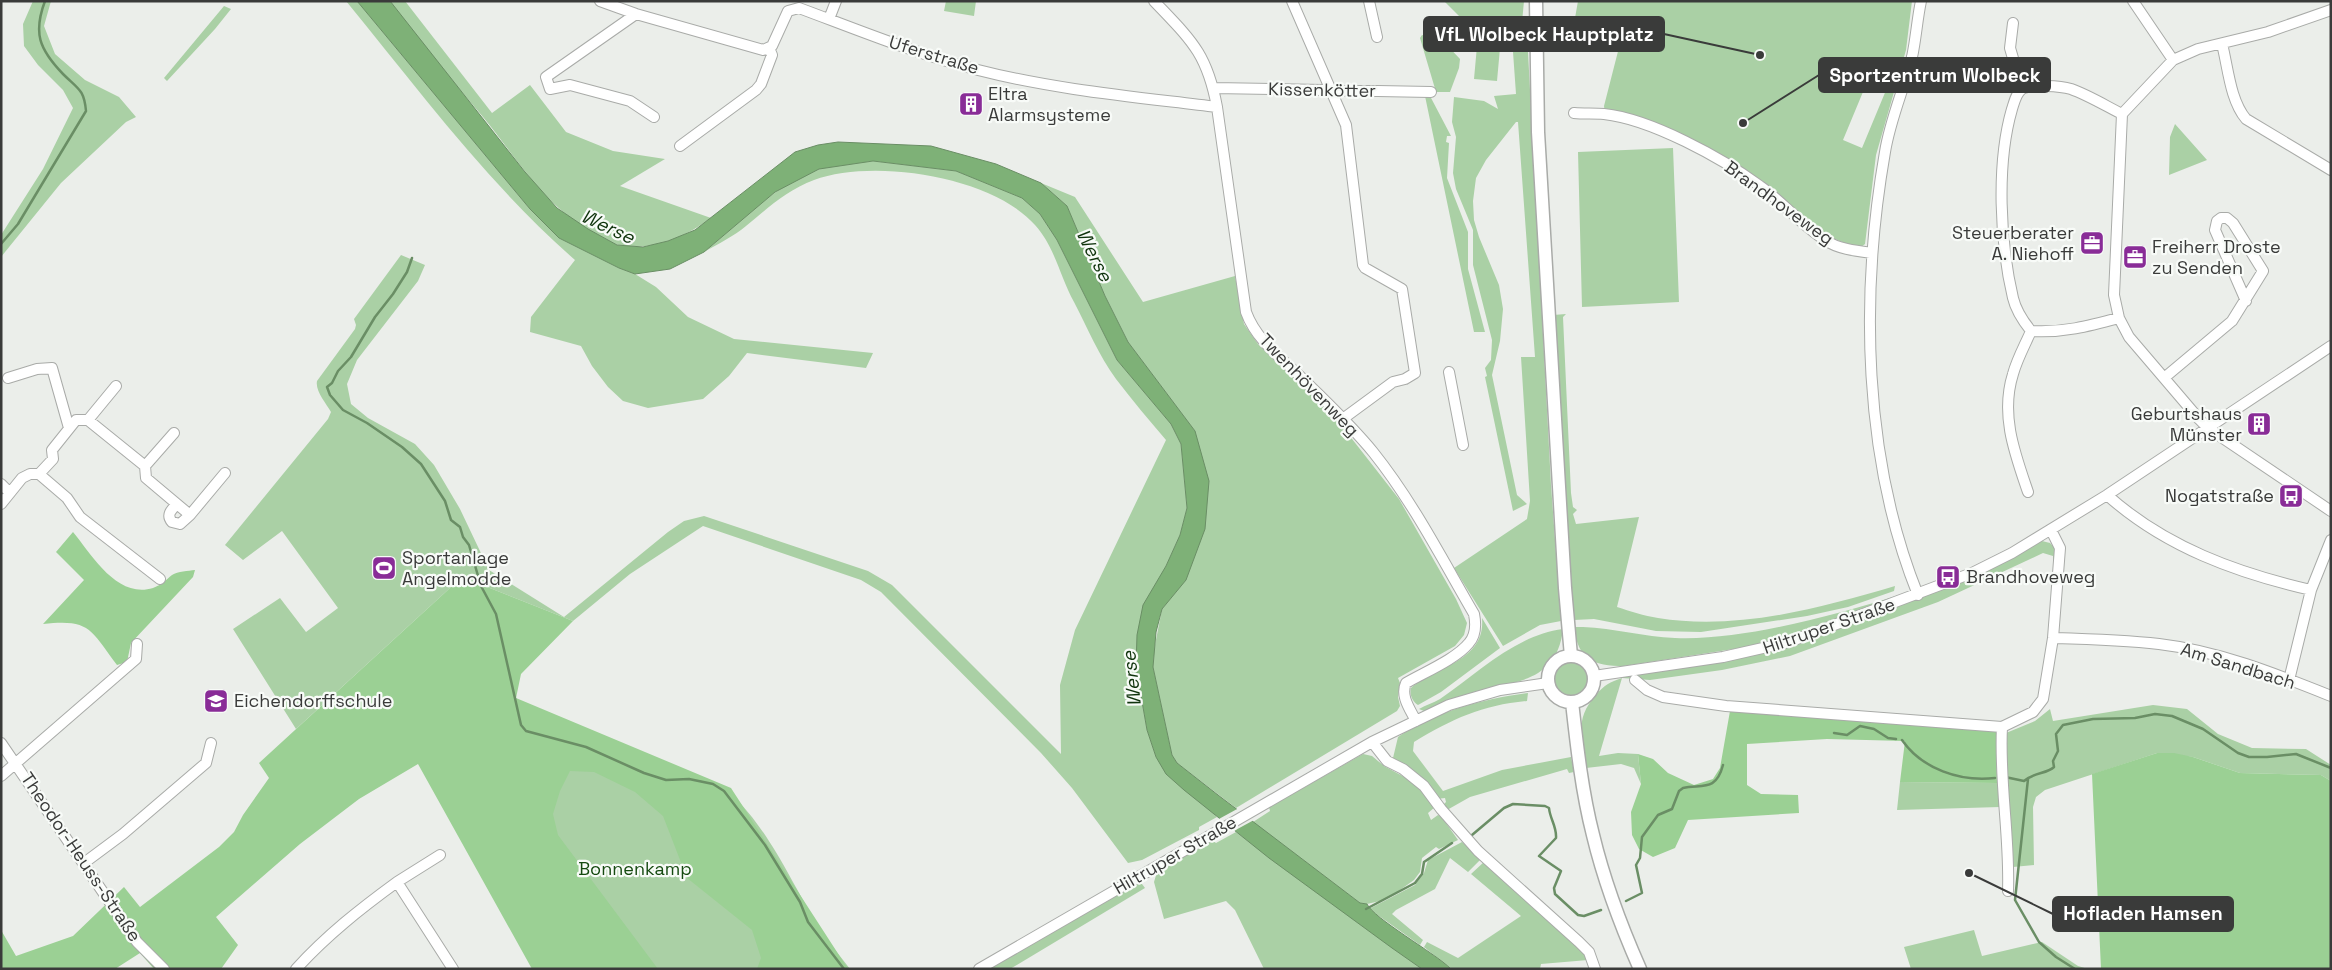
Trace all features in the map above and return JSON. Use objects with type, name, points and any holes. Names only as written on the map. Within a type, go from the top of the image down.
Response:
[{"type":"main road","points":[[1536,1],[1538,141],[1565,588],[1571,656]]},
{"type":"main road","points":[[1571,656],[1586,662],[1594,676],[1590,693],[1584,698],[1572,702],[1557,698],[1550,691],[1548,683],[1551,667],[1563,657],[1571,656]]},
{"type":"main road","points":[[1572,702],[1577,749],[1592,834],[1610,891],[1640,969]]},
{"type":"street","points":[[600,1],[636,14],[756,49],[768,48]]},
{"type":"street","points":[[829,19],[836,1]]},
{"type":"street","name":"Twenhövenweg","points":[[1154,1],[1188,37],[1202,57],[1214,88],[1246,312],[1250,323],[1262,340],[1344,418],[1373,452],[1408,499],[1474,614],[1475,632],[1470,643],[1459,652],[1406,683],[1403,689],[1404,696],[1416,721]]},
{"type":"street","points":[[1292,1],[1346,125],[1363,265],[1365,268],[1402,289],[1415,373],[1405,379],[1393,382],[1344,418]]},
{"type":"street","points":[[1369,1],[1377,37]]},
{"type":"street","points":[[1918,595],[1898,536],[1884,469],[1873,392],[1869,326],[1872,253],[1885,150],[1912,56],[1921,1]]},
{"type":"street","points":[[2133,1],[2173,60]]},
{"type":"street","name":"Uferstraße","points":[[680,146],[756,90],[761,84],[772,55],[768,48],[791,8],[799,8],[917,52],[978,70],[1067,88],[1217,107]]},
{"type":"street","points":[[2331,10],[2268,32],[2198,49],[2173,60],[2122,114],[2114,295],[2119,318],[2129,337],[2208,428],[2331,511]]},
{"type":"street","points":[[636,14],[546,77],[550,89],[570,85],[630,101],[654,117]]},
{"type":"street","points":[[2013,23],[2010,48],[2022,89]]},
{"type":"street","points":[[2222,44],[2236,100],[2240,111],[2246,119],[2331,170]]},
{"type":"street","points":[[2119,318],[2074,330],[2053,332],[2031,331],[2021,319],[2013,300],[2004,234],[2002,188],[2008,124],[2016,97],[2022,89],[2033,86],[2070,89],[2122,114]]},
{"type":"street","name":"Kissenkötter","points":[[1214,88],[1431,92]]},
{"type":"street","name":"Brandhoveweg","points":[[1574,113],[1605,114],[1644,124],[1718,160],[1760,186],[1826,241],[1851,250],[1872,253]]},
{"type":"street","points":[[2164,378],[2232,321],[2246,301],[2263,271],[2233,223],[2227,218],[2221,218],[2216,221],[2215,230],[2246,301]]},
{"type":"street","points":[[2028,492],[2012,447],[2008,422],[2008,402],[2013,372],[2031,331]]},
{"type":"street","name":"Hiltruper Straße","points":[[1594,676],[1757,650],[1789,642],[1978,571],[2051,530],[2107,495],[2331,346]]},
{"type":"street","points":[[8,378],[37,368],[52,368],[69,428]]},
{"type":"street","points":[[1448,372],[1463,445]]},
{"type":"street","points":[[88,420],[116,386]]},
{"type":"street","points":[[39,474],[53,459],[52,450],[76,420],[88,420],[145,466]]},
{"type":"street","points":[[174,432],[145,466],[146,478],[190,514]]},
{"type":"street","points":[[177,504],[170,513],[169,518],[172,522],[180,524],[225,473]]},
{"type":"street","points":[[1,504],[22,478],[30,474],[39,474],[67,498],[80,517],[160,580]]},
{"type":"street","points":[[1,484],[10,493]]},
{"type":"street","points":[[2107,495],[2126,512],[2176,544],[2239,571],[2312,590]]},
{"type":"street","points":[[1635,680],[1647,690],[1663,697],[1717,704],[1862,718],[2002,727],[2033,712],[2043,699],[2053,638],[2060,548],[2051,530]]},
{"type":"street","points":[[2289,680],[2312,590],[2331,540]]},
{"type":"street","name":"Am Sandbach","points":[[2053,638],[2160,644],[2206,653],[2331,696]]},
{"type":"street","points":[[1,776],[136,659],[137,644]]},
{"type":"street","name":"Hiltruper Straße","points":[[979,969],[1372,742],[1449,705],[1478,696],[1548,683]]},
{"type":"street","points":[[2002,727],[2000,760],[2009,862],[2008,891]]},
{"type":"street","points":[[1372,742],[1387,761],[1403,769],[1424,786],[1440,809],[1478,851],[1589,952],[1595,969]]},
{"type":"street","name":"Theodor-Heuss-Straße","points":[[1,743],[137,942],[164,969]]},
{"type":"street","points":[[84,863],[123,834],[206,762],[211,743]]},
{"type":"street","points":[[296,969],[318,945],[354,912],[440,855]]},
{"type":"street","points":[[397,882],[453,969]]},
{"type":"green space","points":[[33,1],[51,1],[44,26],[55,54],[85,80],[119,97],[136,117],[126,122],[61,183],[1,257],[1,235],[43,169],[73,108],[63,90],[38,65],[24,46],[23,24]]},
{"type":"green space","points":[[346,1],[357,1],[530,209],[559,238],[635,274],[656,287],[688,317],[734,339],[873,353],[866,368],[747,353],[729,376],[703,399],[648,408],[623,401],[608,387],[592,366],[581,346],[530,332],[531,317],[575,260],[543,231],[484,168]]},
{"type":"green space","points":[[390,1],[405,1],[492,113],[530,85],[566,132],[613,151],[665,159],[620,186],[711,218],[679,237],[644,246],[616,244],[579,224],[562,211],[521,167]]},
{"type":"green space","points":[[946,1],[976,1],[974,16],[944,11]]},
{"type":"green space","points":[[1444,1],[1524,1],[1521,33],[1475,32]]},
{"type":"green space","points":[[1578,1],[1912,1],[1906,50],[1876,155],[1865,244],[1861,247],[1849,245],[1826,235],[1798,219],[1760,186],[1683,141],[1605,114],[1604,106],[1625,24],[1575,18]],"holes":[[[1875,63],[1894,71],[1862,148],[1843,140]]]},
{"type":"green space","points":[[224,6],[231,9],[167,81],[164,78]]},
{"type":"green space","points":[[1422,35],[1443,41],[1460,59],[1459,68],[1450,92],[1436,92],[1420,38]]},
{"type":"green space","points":[[1478,35],[1501,37],[1497,81],[1474,79]]},
{"type":"green space","points":[[1513,52],[1528,52],[1551,485],[1561,621],[1540,625],[1503,646],[1454,568],[1527,519],[1530,501],[1521,357],[1535,357],[1518,122],[1516,122],[1486,160],[1476,178],[1473,201],[1474,220],[1499,285],[1503,309],[1500,341],[1492,375],[1517,495],[1527,504],[1513,511],[1485,377],[1487,376],[1485,368],[1491,360],[1492,340],[1473,265],[1473,230],[1456,189],[1453,173],[1456,137],[1452,122],[1454,97],[1484,101],[1498,109],[1494,96],[1516,94]]},
{"type":"green space","points":[[1425,96],[1430,96],[1451,136],[1447,136],[1446,142],[1449,143],[1447,178],[1468,232],[1468,269],[1485,332],[1474,332]]},
{"type":"green space","points":[[2175,124],[2207,160],[2169,175],[2170,137]]},
{"type":"green space","points":[[1673,148],[1679,302],[1582,307],[1578,152]]},
{"type":"green space","points":[[873,161],[956,171],[1022,198],[1040,214],[1057,240],[1117,360],[1171,424],[1181,444],[1187,508],[1180,535],[1158,584],[1136,667],[1147,730],[1156,757],[1217,817],[1199,827],[1199,830],[1142,860],[1128,863],[1072,788],[1041,753],[881,592],[861,580],[703,526],[630,574],[573,621],[462,577],[296,729],[233,629],[280,598],[306,632],[338,608],[282,531],[243,560],[225,545],[328,419],[331,412],[319,393],[317,381],[355,329],[354,319],[401,255],[425,265],[418,281],[357,360],[347,384],[351,404],[368,418],[415,444],[434,465],[460,509],[489,570],[564,617],[668,532],[684,521],[704,516],[868,571],[892,585],[1061,754],[1060,685],[1075,630],[1166,440],[1122,387],[1104,361],[1042,234],[1016,208],[991,194],[962,183],[930,176],[899,172],[867,171],[839,174],[814,180],[795,189],[736,233],[704,252],[759,205],[790,182],[819,168]]},
{"type":"green space","points":[[1041,183],[1075,197],[1143,302],[1235,276],[1244,324],[1258,344],[1338,421],[1399,499],[1456,599],[1467,623],[1464,635],[1455,646],[1398,678],[1400,683],[1398,697],[1400,706],[1397,711],[1236,808],[1177,763],[1172,755],[1153,667],[1154,650],[1162,609],[1186,579],[1195,431],[1128,342],[1105,296],[1067,206]]},
{"type":"green space","points":[[1566,314],[1563,317],[1571,493],[1573,507],[1577,510],[1573,514],[1576,524],[1639,517],[1617,607],[1658,618],[1718,622],[1778,615],[1808,609],[1895,586],[1894,591],[1848,607],[1807,616],[1701,632],[1656,631],[1594,619],[1574,620],[1553,315]]},
{"type":"green space","points":[[2042,541],[2050,543],[2057,550],[2053,577],[2053,556],[2043,553],[1938,602],[1790,656],[1722,670],[1650,680],[1622,678],[1621,676],[1780,649],[1810,640],[1972,578]]},
{"type":"green space","points":[[1899,595],[1893,600],[1790,637],[1753,646],[1624,666],[1604,665],[1589,659],[1579,647],[1574,627],[1675,638],[1701,638],[1758,631],[1788,625],[1846,611]]},
{"type":"green space","points":[[1482,618],[1500,648],[1441,692],[1418,705],[1416,704],[1411,696],[1411,688],[1421,680],[1468,653],[1476,644],[1481,632]]},
{"type":"green space","points":[[1563,629],[1559,646],[1552,660],[1532,676],[1468,694],[1424,711],[1419,709],[1440,699],[1498,656],[1514,647],[1529,639]]},
{"type":"green space","points":[[1570,661],[1582,667],[1588,679],[1582,691],[1570,697],[1558,691],[1552,679],[1558,667]]},
{"type":"green space","points":[[1622,678],[1599,756],[1618,753],[1638,754],[1641,784],[1634,768],[1621,764],[1586,768],[1581,729],[1585,712],[1589,704],[1602,689],[1611,682]]},
{"type":"green space","points":[[1528,693],[1527,701],[1496,706],[1468,714],[1441,726],[1414,742],[1413,751],[1443,791],[1502,770],[1571,757],[1574,772],[1569,773],[1567,769],[1470,797],[1447,810],[1444,804],[1446,802],[1445,798],[1437,799],[1417,774],[1393,758],[1398,737],[1428,720],[1477,703]]},
{"type":"green space","points":[[2153,705],[2187,709],[2218,734],[2252,748],[2306,749],[2331,765],[2331,781],[2321,775],[2240,773],[2193,757],[2157,753],[2045,790],[2036,797],[2033,807],[2034,865],[2013,867],[2000,807],[1897,810],[1900,782],[2004,783],[2006,733],[2035,721],[2050,709],[2053,721]]},
{"type":"green space","name":"Bonnenkamp","points":[[510,750],[695,775],[715,782],[733,796],[750,814],[779,858],[818,926],[850,969],[563,969]]},
{"type":"green space","points":[[1363,754],[1372,756],[1420,789],[1435,807],[1428,813],[1431,820],[1438,815],[1441,816],[1458,840],[1439,849],[1436,847],[1422,858],[1420,872],[1414,880],[1393,895],[1367,904],[1360,903],[1253,822],[1270,811],[1269,807]]},
{"type":"green space","points":[[1236,832],[1422,969],[1264,969],[1235,910],[1226,901],[1164,919],[1154,882],[1157,872],[1212,840],[1216,843]]},
{"type":"green space","points":[[1462,842],[1481,859],[1468,872],[1450,858],[1435,889],[1392,914],[1423,940],[1420,945],[1369,909],[1415,885],[1424,873],[1428,860]]},
{"type":"green space","points":[[1485,861],[1586,953],[1588,960],[1541,964],[1540,969],[1451,969],[1424,947],[1427,942],[1458,958],[1521,916],[1471,874]]},
{"type":"green space","points":[[1136,884],[1142,884],[1145,888],[1010,969],[988,969]]},
{"type":"green space","points":[[1974,930],[1982,956],[2042,942],[2078,966],[2088,969],[1911,969],[1904,947]]},
{"type":"shaded area","points":[[357,1],[390,1],[525,172],[557,208],[588,229],[617,245],[643,247],[668,241],[695,230],[795,152],[818,145],[838,142],[931,146],[996,164],[1041,183],[1067,206],[1105,296],[1128,342],[1195,431],[1209,481],[1205,529],[1186,580],[1162,609],[1156,632],[1153,667],[1172,755],[1177,763],[1218,795],[1360,903],[1367,904],[1380,918],[1451,969],[1422,969],[1392,948],[1269,858],[1184,790],[1166,774],[1156,757],[1147,730],[1136,667],[1137,635],[1143,605],[1166,566],[1180,535],[1187,508],[1181,444],[1171,424],[1117,360],[1057,240],[1040,214],[1022,198],[956,171],[873,161],[819,169],[775,192],[704,252],[670,269],[635,274],[559,238],[530,209]]},
{"type":"shaded area","points":[[73,532],[107,573],[128,587],[140,590],[153,588],[174,574],[195,570],[193,577],[131,643],[127,662],[117,665],[94,635],[80,625],[71,623],[43,624],[84,580],[56,552]]},
{"type":"shaded area","points":[[462,577],[573,621],[521,674],[516,698],[731,788],[848,969],[757,969],[761,958],[752,930],[687,878],[663,816],[635,792],[594,772],[570,771],[560,791],[553,814],[558,835],[658,969],[532,969],[418,764],[359,799],[300,844],[216,917],[238,945],[221,969],[154,969],[140,953],[115,969],[1,969],[1,930],[16,956],[73,936],[124,887],[140,907],[219,847],[234,832],[243,815],[269,778],[259,763]]},
{"type":"shaded area","points":[[1730,711],[1996,730],[1997,783],[1900,782],[1905,741],[1827,739],[1747,744],[1747,785],[1761,794],[1798,795],[1799,813],[1688,820],[1675,848],[1653,857],[1639,849],[1632,835],[1631,812],[1641,784],[1638,754],[1653,759],[1668,773],[1694,785],[1713,779],[1720,768]]},
{"type":"shaded area","points":[[2157,753],[2174,753],[2193,757],[2240,773],[2321,775],[2331,781],[2331,969],[2101,969],[2092,774]]},
{"type":"pier","points":[[1239,808],[1254,820],[1232,832],[1217,820]]},
{"type":"waterway","points":[[1,244],[18,224],[86,111],[82,94],[48,57],[40,40],[39,22],[45,1]]},
{"type":"waterway","points":[[412,258],[407,272],[393,294],[375,317],[351,357],[327,387],[330,395],[343,410],[367,423],[402,447],[421,464],[445,501],[451,520],[460,527],[463,537],[469,545],[481,586],[496,614],[521,725],[526,731],[586,747],[644,773],[666,780],[689,779],[713,784],[724,791],[765,845],[800,902],[808,922],[844,969]]},
{"type":"waterway","points":[[2005,777],[2024,781],[2054,767],[2053,761],[2058,751],[2056,734],[2063,725],[2093,719],[2135,718],[2155,714],[2172,716],[2203,729],[2238,753],[2249,757],[2296,754],[2331,768]]},
{"type":"waterway","points":[[1834,733],[1847,735],[1860,726],[1874,729],[1888,738],[1896,739]]},
{"type":"waterway","points":[[1902,740],[1920,759],[1943,771],[1969,778],[1995,778]]},
{"type":"waterway","points":[[1626,901],[1642,893],[1636,865],[1640,858],[1642,837],[1658,815],[1672,809],[1679,791],[1683,788],[1712,783],[1720,774],[1723,765]]},
{"type":"waterway","points":[[2028,779],[2015,900],[2039,942],[2056,957],[2075,969]]},
{"type":"waterway","points":[[1472,835],[1504,808],[1513,804],[1545,806],[1549,808],[1556,838],[1539,856],[1561,871],[1554,888],[1555,894],[1578,915],[1584,916],[1601,910]]},
{"type":"waterway","points":[[1366,909],[1415,883],[1422,874],[1424,862],[1452,843]]},
{"type":"place","name":"VfL Wolbeck Hauptplatz","points":[[1760,55]]},
{"type":"place","name":"Eltra Alarmsysteme","points":[[971,104]]},
{"type":"place","name":"Sportzentrum Wolbeck","points":[[1743,123]]},
{"type":"place","name":"Steuerberater A. Niehoff","points":[[2092,243]]},
{"type":"place","name":"Freiherr Droste zu Senden","points":[[2135,257]]},
{"type":"place","name":"Geburtshaus Münster","points":[[2259,424]]},
{"type":"place","name":"Nogatstraße","points":[[2291,496]]},
{"type":"place","name":"Sportanlage Angelmodde","points":[[384,568]]},
{"type":"place","name":"Brandhoveweg","points":[[1948,577]]},
{"type":"place","name":"Eichendorffschule","points":[[216,701]]},
{"type":"place","name":"Hofladen Hamsen","points":[[1969,873]]},
{"type":"water label","name":"Werse","points":[[608,226]]},
{"type":"water label","name":"Werse","points":[[1095,255]]},
{"type":"water label","name":"Werse","points":[[1131,679]]}]
